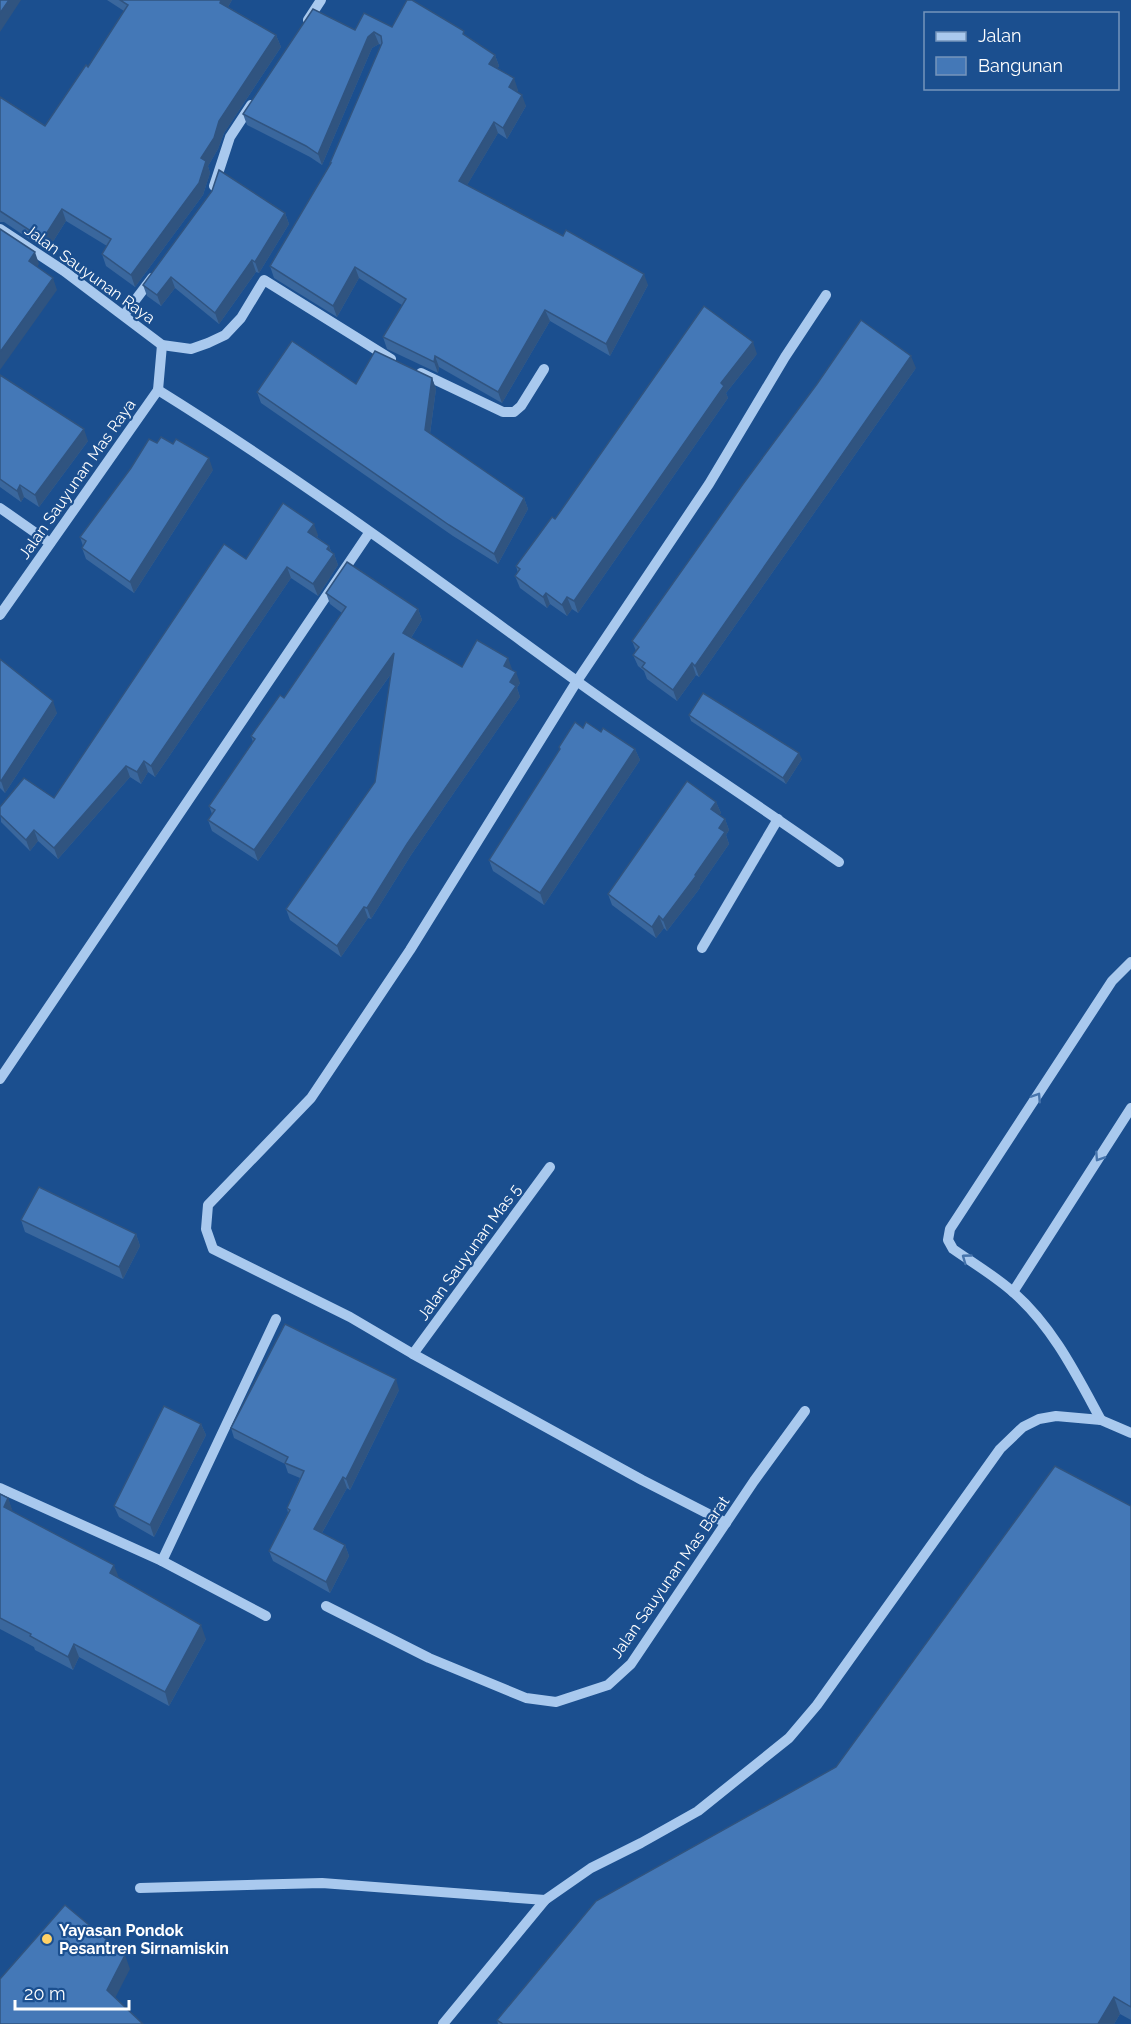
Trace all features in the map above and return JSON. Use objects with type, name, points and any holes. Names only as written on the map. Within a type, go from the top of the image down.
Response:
[{"type":"street","points":[[301,29],[321,0]]},
{"type":"street","points":[[210,198],[230,137],[256,98]]},
{"type":"street","name":"Jalan Sauyunan Raya","points":[[0,229],[64,271],[162,345]]},
{"type":"street","points":[[124,315],[157,270]]},
{"type":"street","points":[[544,369],[521,406],[514,412],[503,412],[383,355],[267,275],[241,318],[225,335],[192,349],[162,345],[158,390],[214,425],[467,600],[676,752],[839,862]]},
{"type":"street","points":[[726,1523],[642,1480],[350,1317],[213,1249],[206,1229],[208,1205],[310,1098],[410,950],[577,681],[709,484],[785,357],[826,295]]},
{"type":"street","name":"Jalan Sauyunan Mas Raya","points":[[0,615],[158,390]]},
{"type":"street","points":[[0,508],[50,543]]},
{"type":"street","points":[[0,1079],[369,533]]},
{"type":"street","points":[[702,948],[778,819]]},
{"type":"street","points":[[1101,1420],[1048,1330],[1013,1292],[953,1249],[948,1240],[950,1229],[1112,981],[1131,962]]},
{"type":"street","points":[[1013,1292],[1131,1108]]},
{"type":"street","name":"Jalan Sauyunan Mas 5","points":[[413,1354],[550,1167]]},
{"type":"street","points":[[162,1561],[276,1319]]},
{"type":"street","name":"Jalan Sauyunan Mas Barat","points":[[326,1606],[429,1658],[526,1698],[556,1702],[608,1685],[631,1664],[805,1411]]},
{"type":"street","points":[[443,2024],[545,1900],[591,1868],[698,1811],[789,1738],[817,1705],[1000,1449],[1023,1427],[1039,1419],[1056,1416],[1101,1420],[1131,1433]]},
{"type":"street","points":[[0,1488],[162,1561],[266,1616]]},
{"type":"street","points":[[140,1888],[322,1883],[545,1900]]},
{"type":"building","points":[[0,0],[9,0],[0,13]]},
{"type":"building","points":[[120,0],[221,0],[220,3],[276,35],[219,121],[214,138],[201,158],[206,161],[199,183],[131,275],[102,254],[111,239],[62,209],[43,239],[0,211],[0,97],[45,126],[86,65],[88,67],[128,5]]},
{"type":"building","points":[[407,0],[412,0],[464,31],[463,34],[495,55],[489,64],[514,78],[509,87],[522,95],[503,128],[494,122],[459,181],[563,236],[566,230],[644,274],[606,344],[545,310],[498,392],[435,356],[434,362],[383,337],[406,299],[355,267],[333,306],[270,266],[331,163],[382,43],[381,36],[374,32],[368,37],[318,154],[243,114],[313,9],[355,30],[364,13],[392,27]]},
{"type":"building","points":[[219,170],[285,213],[255,262],[252,260],[215,313],[171,277],[157,295],[143,285],[212,191]]},
{"type":"building","points":[[0,229],[35,252],[29,261],[53,278],[0,352]]},
{"type":"building","points":[[704,306],[753,342],[721,383],[724,386],[574,601],[567,597],[562,605],[546,593],[543,597],[515,576],[520,569],[516,566],[552,517],[555,519]]},
{"type":"building","points":[[861,320],[911,356],[695,666],[692,663],[673,690],[642,667],[645,663],[633,655],[639,647],[632,641]]},
{"type":"building","points":[[292,341],[356,384],[375,351],[432,378],[425,430],[524,498],[494,554],[257,392]]},
{"type":"building","points":[[0,375],[84,429],[35,495],[20,485],[17,491],[0,479]]},
{"type":"building","points":[[161,437],[173,444],[176,439],[209,458],[130,582],[82,548],[86,541],[80,537],[131,468],[149,439],[157,443]]},
{"type":"building","points":[[283,503],[314,524],[308,532],[329,546],[327,549],[334,554],[313,584],[287,567],[151,766],[144,761],[137,772],[126,766],[54,848],[34,830],[26,840],[0,815],[0,807],[24,778],[54,798],[224,544],[246,559]]},
{"type":"building","points":[[347,562],[418,609],[403,633],[462,667],[477,640],[508,658],[504,666],[516,672],[510,682],[516,686],[407,844],[367,908],[364,907],[337,946],[286,909],[375,782],[394,653],[254,850],[208,820],[215,810],[209,806],[255,739],[251,736],[280,695],[284,698],[346,607],[326,593]]},
{"type":"building","points":[[0,659],[53,701],[1,781],[0,780]]},
{"type":"building","points":[[703,693],[799,753],[783,778],[689,715]]},
{"type":"building","points":[[575,722],[583,728],[586,722],[601,732],[603,728],[635,749],[540,893],[489,860]]},
{"type":"building","points":[[687,781],[716,802],[711,809],[725,819],[719,828],[725,832],[663,920],[659,916],[652,927],[608,894]]},
{"type":"building","points":[[39,1187],[136,1234],[119,1267],[21,1220]]},
{"type":"building","points":[[285,1324],[396,1379],[346,1479],[343,1477],[314,1529],[345,1545],[326,1582],[269,1551],[290,1510],[287,1508],[304,1471],[285,1463],[288,1457],[231,1428]]},
{"type":"building","points":[[164,1406],[201,1424],[150,1525],[114,1506]]},
{"type":"building","points":[[1055,1466],[1131,1506],[1131,2007],[1114,1997],[1098,2024],[503,2024],[497,2020],[596,1901],[836,1767]]},
{"type":"building","points":[[0,1494],[8,1498],[4,1507],[114,1565],[110,1573],[201,1625],[165,1692],[74,1644],[68,1657],[0,1618]]},
{"type":"building","name":"Yayasan Pondok Pesantren Sirnamiskin","points":[[65,1905],[125,1955],[107,1990],[143,2024],[0,2024],[0,1979]]},
{"type":"place","name":"Yayasan Pondok Pesantren Sirnamiskin","points":[[47,1939]]}]
